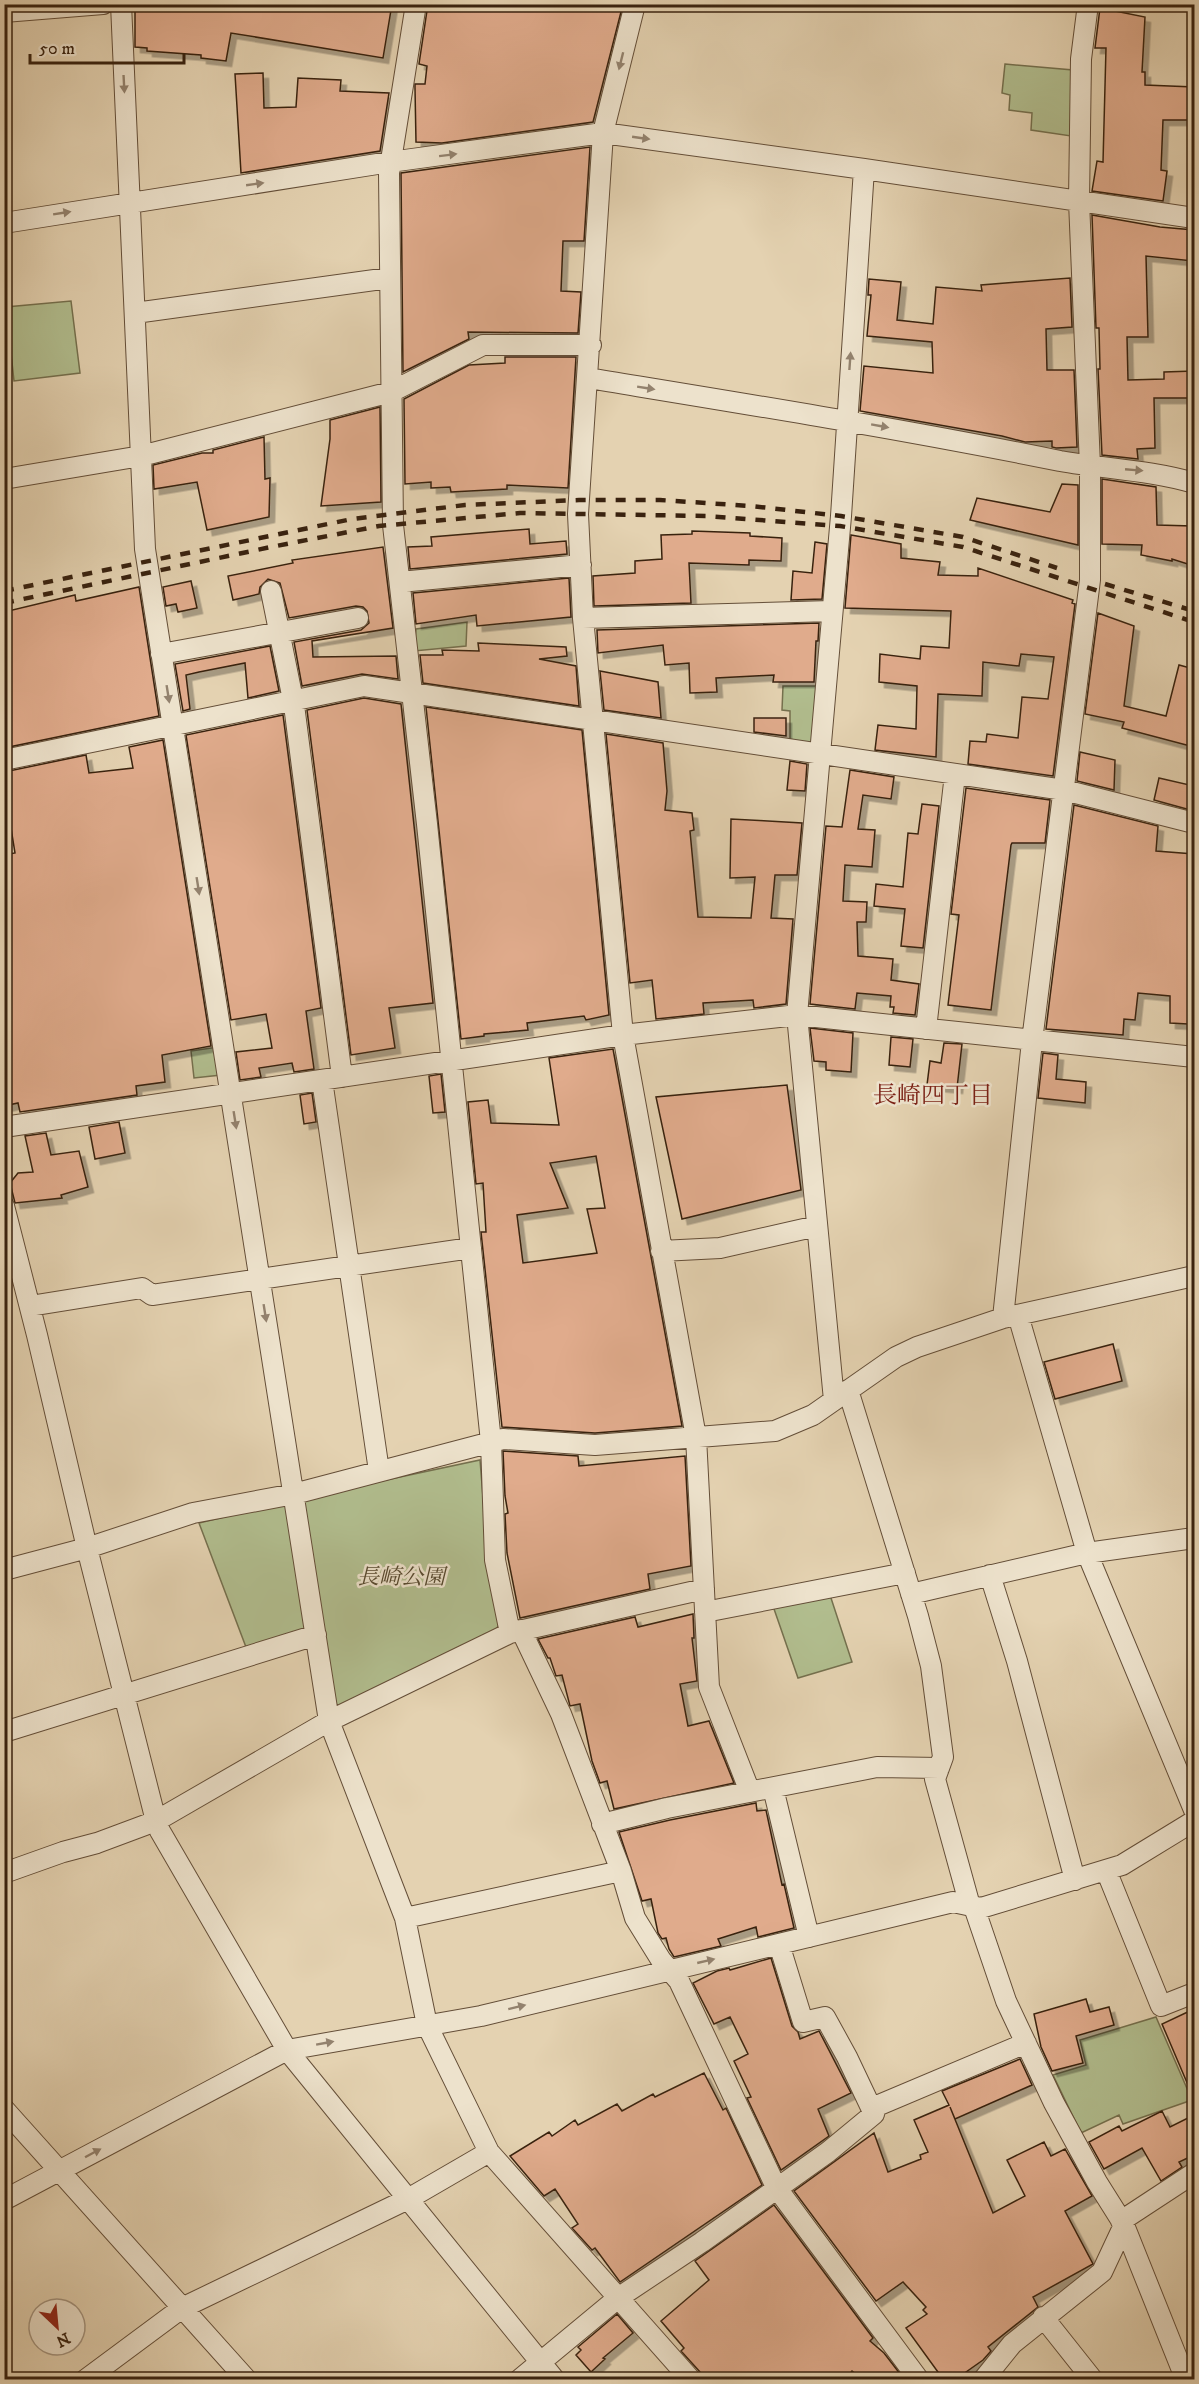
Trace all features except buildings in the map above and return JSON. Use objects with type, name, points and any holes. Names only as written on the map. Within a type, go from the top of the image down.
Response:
[{"type":"street","points":[[4,12],[103,4]]},
{"type":"street","points":[[121,4],[145,549],[329,1721],[405,1918],[428,2025],[489,2152],[690,2379]]},
{"type":"street","points":[[416,4],[390,162],[392,503],[490,1442],[495,1560],[516,1632],[561,1714],[621,1871],[635,1918],[661,1960],[679,1981],[776,2187],[919,2379]]},
{"type":"street","points":[[635,4],[603,133],[591,345],[578,514],[583,618],[623,1035],[696,1437],[709,1687],[750,1792]]},
{"type":"street","points":[[1088,4],[1081,59],[1079,201],[1090,466],[1090,580],[1032,1041],[1010,1316],[1087,1553],[1194,1810]]},
{"type":"street","points":[[4,223],[390,162],[603,133],[1194,218]]},
{"type":"street","points":[[864,169],[841,516],[797,1015],[817,1226],[841,1395],[911,1594],[931,1666],[942,1758],[935,1779],[972,1907],[1005,2001],[1059,2113],[1097,2182],[1123,2223],[1186,2379]]},
{"type":"street","points":[[135,313],[389,278]]},
{"type":"street","points":[[4,479],[141,456],[391,392],[483,345],[591,345]]},
{"type":"street","points":[[588,378],[846,420],[1090,466],[1142,471],[1194,483]]},
{"type":"street","points":[[400,582],[581,565]]},
{"type":"street","points":[[271,591],[294,701],[342,1077]]},
{"type":"street","points":[[583,618],[831,611]]},
{"type":"street","points":[[162,654],[358,618]]},
{"type":"street","points":[[4,760],[364,686],[1064,790],[1194,823]]},
{"type":"street","points":[[926,1029],[955,774]]},
{"type":"street","points":[[4,1127],[623,1035],[797,1015],[1194,1057]]},
{"type":"street","points":[[322,1080],[379,1471]]},
{"type":"street","points":[[4,1206],[156,1821],[287,2050],[555,2379]]},
{"type":"street","points":[[661,1251],[720,1248],[817,1226]]},
{"type":"street","points":[[30,1306],[142,1288],[152,1295],[471,1248]]},
{"type":"street","points":[[4,1570],[87,1548],[193,1514],[294,1494],[503,1439],[595,1445],[775,1431],[813,1415],[896,1357],[927,1343],[1010,1316],[1194,1276]]},
{"type":"street","points":[[911,1594],[1087,1553],[1194,1538]]},
{"type":"street","points":[[705,1612],[904,1573]]},
{"type":"street","points":[[990,1575],[1017,1661],[1076,1880]]},
{"type":"street","points":[[4,1873],[156,1821],[329,1721],[516,1632],[704,1589]]},
{"type":"street","points":[[4,1732],[316,1635]]},
{"type":"street","points":[[602,1824],[667,1808],[877,1767],[939,1768]]},
{"type":"street","points":[[772,1788],[809,1937]]},
{"type":"street","points":[[4,2200],[287,2050],[481,2016],[953,1902],[981,1908],[1122,1865],[1194,1821]]},
{"type":"street","points":[[1107,1870],[1161,2006],[1194,1993]]},
{"type":"street","points":[[405,1918],[621,1871]]},
{"type":"street","points":[[519,2379],[618,2298],[702,2242],[828,2152],[874,2114],[825,2017],[803,2022],[779,1944]]},
{"type":"street","points":[[872,2108],[1026,2043]]},
{"type":"street","points":[[4,2109],[247,2379]]},
{"type":"street","points":[[85,2379],[182,2308],[408,2199],[489,2152]]},
{"type":"street","points":[[983,2379],[1012,2344],[1102,2272],[1123,2223],[1194,2173]]},
{"type":"street","points":[[1043,2317],[1093,2379]]},
{"type":"green space","points":[[1005,64],[1073,70],[1071,136],[1031,130],[1032,113],[1009,110],[1010,95],[1002,93]]},
{"type":"green space","points":[[71,301],[80,373],[14,381],[6,307]]},
{"type":"green space","points":[[467,622],[466,646],[414,651],[416,629]]},
{"type":"green space","points":[[783,686],[818,686],[815,744],[790,744],[790,711],[782,710]]},
{"type":"green space","points":[[218,1047],[221,1075],[194,1078],[191,1051]]},
{"type":"green space","name":"長崎公園","points":[[480,1460],[488,1559],[502,1620],[494,1633],[329,1721],[303,1502],[306,1497]]},
{"type":"green space","name":"長崎公園","points":[[287,1502],[316,1635],[249,1655],[199,1523]]},
{"type":"green space","points":[[830,1595],[852,1662],[798,1678],[773,1606]]},
{"type":"green space","points":[[1156,2017],[1192,2100],[1123,2124],[1119,2115],[1081,2133],[1053,2075],[1086,2065],[1080,2040]]},
{"type":"railway","points":[[4,591],[352,519],[465,505],[579,500],[660,500],[751,506],[841,516],[963,537],[1057,568]]},
{"type":"railway","points":[[4,603],[379,526],[520,513],[706,516],[840,526],[963,547],[1194,622]]},
{"type":"railway","points":[[1105,584],[1194,611]]},
{"type":"district","name":"長崎四丁目","points":[[933,1096]]}]
